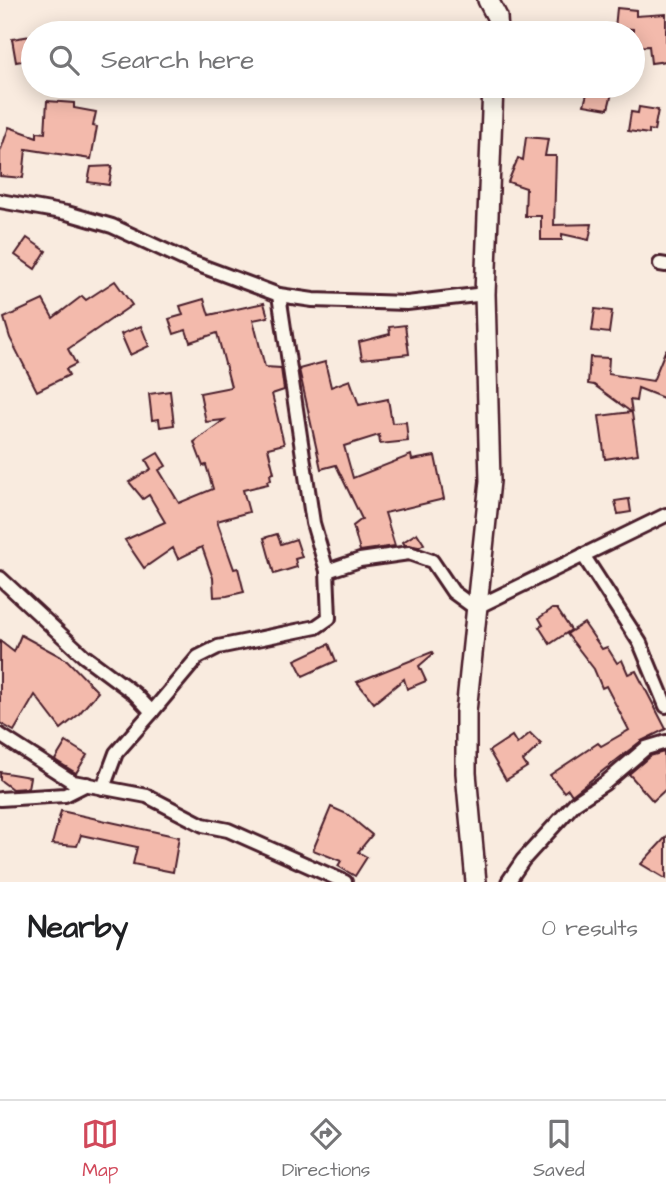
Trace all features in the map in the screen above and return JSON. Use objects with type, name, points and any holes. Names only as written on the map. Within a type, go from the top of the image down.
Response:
[{"type":"street","points":[[488,0],[496,21]]},
{"type":"street","points":[[476,882],[466,773],[466,712],[490,481],[485,295],[493,98]]},
{"type":"street","points":[[0,201],[67,213],[112,226],[188,261],[279,295],[313,300],[407,303],[485,295]]},
{"type":"street","points":[[103,788],[116,753],[198,657],[218,647],[316,627],[329,618],[327,571],[313,523],[279,295]]},
{"type":"street","points":[[475,608],[666,515]]},
{"type":"street","points":[[327,571],[360,560],[409,553],[432,561],[453,592],[475,608]]},
{"type":"street","points":[[583,555],[640,643],[666,706]]},
{"type":"street","points":[[0,578],[84,656],[135,694],[152,712]]},
{"type":"street","points":[[0,735],[73,782],[163,803],[203,825],[228,830],[345,882]]},
{"type":"street","points":[[508,882],[523,860],[575,803],[646,748],[666,743]]},
{"type":"street","points":[[0,799],[65,795],[87,785]]},
{"type":"building","points":[[617,8],[636,10],[636,16],[666,14],[666,61],[651,63],[649,46],[645,46],[645,21],[616,21]]},
{"type":"building","points":[[21,38],[21,61],[16,62],[12,39]]},
{"type":"building","points":[[586,98],[611,98],[608,109],[584,105]]},
{"type":"building","points":[[47,101],[74,103],[74,108],[96,112],[93,126],[97,127],[91,159],[26,149],[23,178],[0,176],[0,152],[9,127],[37,137],[37,132],[45,133]]},
{"type":"building","points":[[639,107],[658,110],[654,131],[649,130],[649,134],[628,131],[631,112],[638,113]]},
{"type":"building","points":[[526,137],[548,139],[545,156],[556,156],[554,225],[592,224],[589,240],[562,234],[562,240],[541,240],[541,216],[525,216],[526,188],[508,182],[518,158],[523,160]]},
{"type":"building","points":[[112,166],[109,185],[88,182],[91,167]]},
{"type":"building","points":[[27,238],[46,251],[35,269],[15,255]]},
{"type":"building","points":[[115,281],[132,305],[68,349],[76,364],[66,369],[69,375],[37,391],[10,338],[4,318],[43,300],[53,318],[82,296],[86,300]]},
{"type":"building","points":[[204,299],[209,315],[264,303],[268,317],[253,320],[265,367],[281,368],[284,390],[272,394],[284,444],[268,448],[274,473],[270,474],[271,480],[267,481],[268,484],[243,490],[249,512],[217,521],[234,569],[238,568],[244,592],[214,597],[213,578],[202,547],[178,559],[173,548],[144,568],[125,540],[165,522],[149,495],[143,499],[129,482],[151,469],[146,460],[158,453],[166,466],[159,470],[179,503],[213,489],[206,465],[203,466],[194,442],[224,420],[206,422],[200,393],[231,387],[217,333],[190,342],[186,330],[174,334],[169,319],[183,315],[180,306]]},
{"type":"building","points":[[595,309],[612,311],[609,333],[592,331]]},
{"type":"building","points":[[405,325],[409,354],[362,359],[359,342],[390,334],[389,327]]},
{"type":"building","points":[[141,326],[149,346],[130,355],[121,334]]},
{"type":"building","points":[[666,349],[666,399],[638,388],[636,401],[630,400],[638,454],[605,459],[599,416],[631,412],[594,385],[588,384],[590,357],[609,358],[608,374],[653,381]]},
{"type":"building","points":[[325,362],[331,387],[350,380],[359,405],[388,399],[392,423],[406,422],[408,441],[380,444],[379,435],[344,446],[353,478],[411,455],[412,460],[435,456],[444,499],[385,513],[395,546],[360,551],[353,526],[362,519],[336,465],[321,469],[299,369]]},
{"type":"building","points":[[170,391],[174,425],[160,427],[159,419],[152,420],[149,394]]},
{"type":"building","points":[[629,499],[631,512],[618,514],[615,501]]},
{"type":"building","points":[[417,533],[424,544],[419,547],[405,545],[403,542]]},
{"type":"building","points":[[277,534],[281,544],[296,539],[302,557],[295,559],[297,567],[274,574],[264,538]]},
{"type":"building","points":[[552,609],[557,609],[571,630],[550,644],[539,627],[543,625],[539,618]]},
{"type":"building","points":[[584,623],[602,649],[607,647],[617,663],[622,660],[628,674],[636,671],[666,729],[641,741],[572,795],[568,789],[564,792],[550,775],[598,743],[601,746],[629,730],[606,686],[602,688],[594,669],[567,634]]},
{"type":"building","points":[[21,635],[67,660],[98,692],[78,715],[61,729],[35,695],[14,731],[0,723],[0,641],[14,652]]},
{"type":"building","points":[[329,644],[336,661],[303,676],[295,660]]},
{"type":"building","points":[[432,652],[419,666],[426,681],[407,689],[404,679],[374,703],[357,682]]},
{"type":"building","points":[[530,733],[541,744],[523,761],[527,767],[506,780],[489,751],[512,736],[517,744]]},
{"type":"building","points":[[66,742],[87,755],[76,773],[55,760]]},
{"type":"building","points":[[664,752],[666,789],[653,801],[629,774],[650,756]]},
{"type":"building","points":[[0,772],[30,777],[28,788],[12,789],[0,780]]},
{"type":"building","points":[[331,807],[347,814],[372,835],[358,852],[367,857],[355,876],[338,866],[341,861],[313,850]]},
{"type":"building","points":[[61,811],[179,837],[173,872],[133,864],[137,847],[81,835],[77,846],[52,844]]},
{"type":"building","points":[[666,837],[666,879],[641,864]]}]
